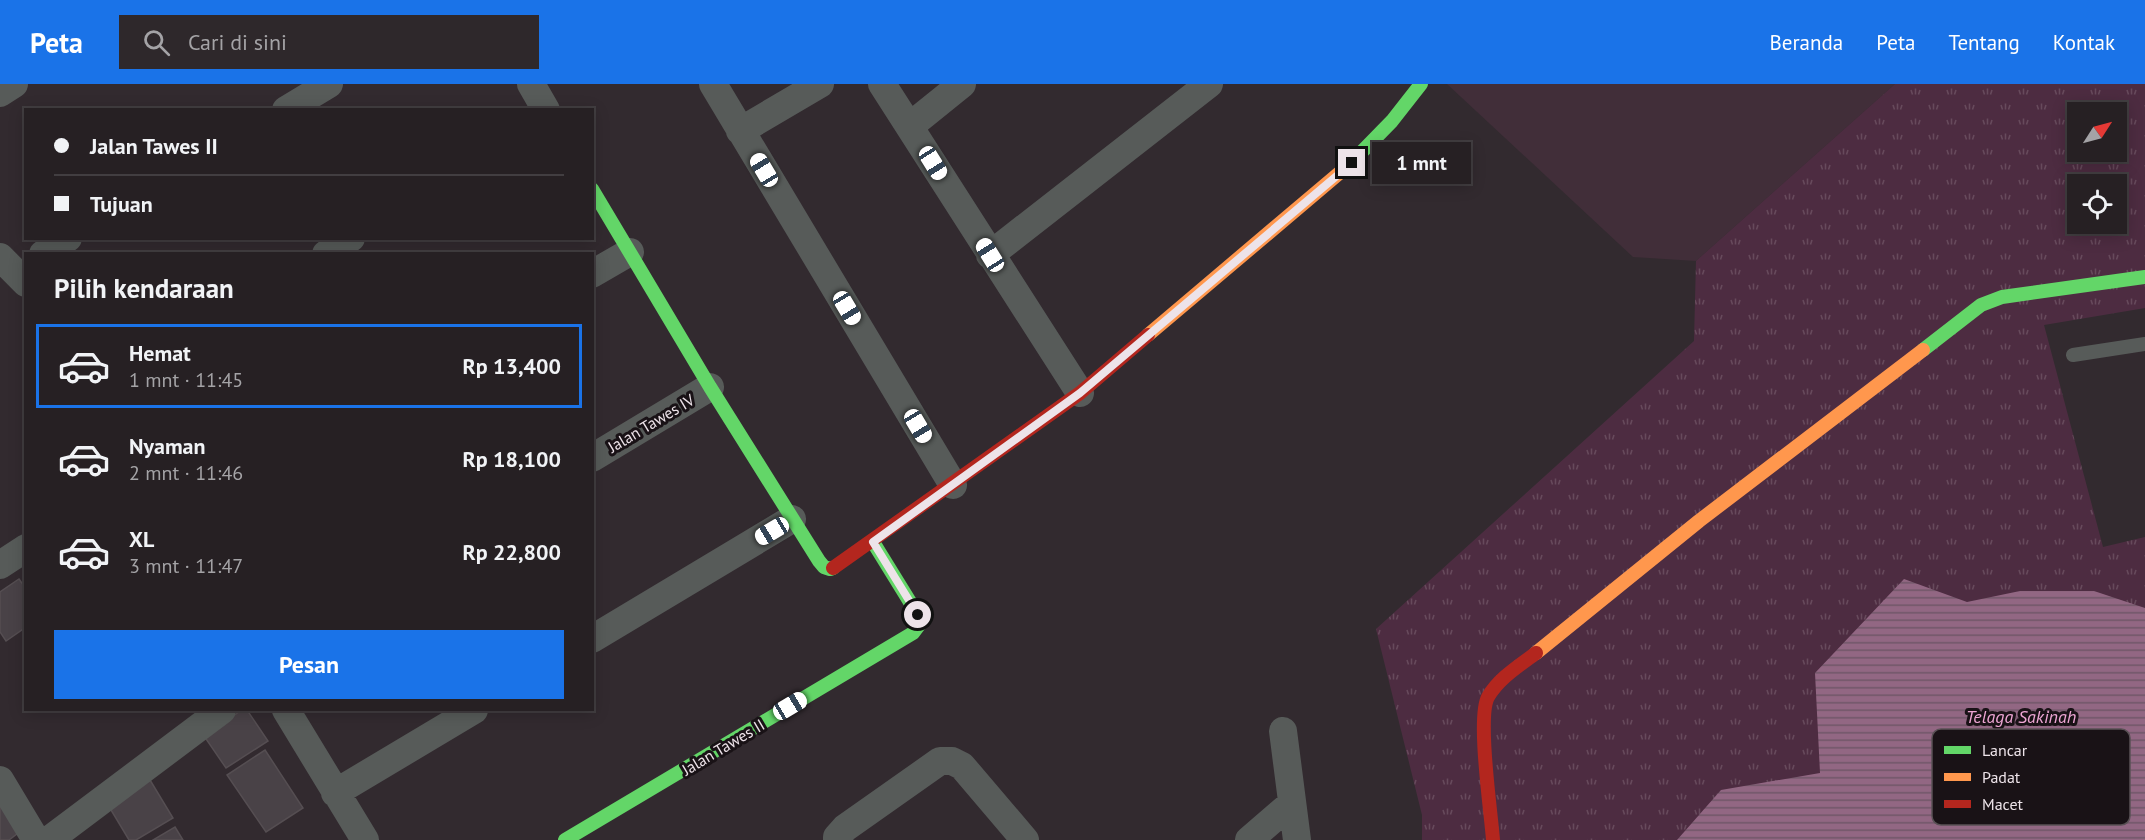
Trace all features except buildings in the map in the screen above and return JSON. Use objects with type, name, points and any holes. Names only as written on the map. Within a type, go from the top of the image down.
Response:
[{"type":"street","points":[[0,93],[14,84]]},
{"type":"street","points":[[289,108],[329,84]]},
{"type":"street","points":[[531,84],[545,108]]},
{"type":"street","points":[[713,84],[953,484]]},
{"type":"street","points":[[740,131],[820,84]]},
{"type":"street","points":[[882,84],[1080,393]]},
{"type":"street","points":[[910,126],[962,84]]},
{"type":"street","points":[[990,255],[1209,84]]},
{"type":"street","points":[[594,192],[792,519],[819,561],[824,567],[830,569],[873,542],[1080,393],[1341,173],[1392,121],[1421,84]]},
{"type":"street","points":[[46,252],[65,240]]},
{"type":"street","points":[[329,252],[348,240]]},
{"type":"street","points":[[594,273],[630,252]]},
{"type":"street","points":[[1493,840],[1484,719],[1487,699],[1498,682],[1708,514],[1981,305],[2002,297],[2145,277]]},
{"type":"street","name":"Jalan Tawes IV","points":[[594,457],[710,387]]},
{"type":"street","points":[[594,638],[792,519]]},
{"type":"street","name":"Jalan Tawes II","points":[[565,840],[913,633],[919,624],[918,615],[873,542]]},
{"type":"street","points":[[0,566],[24,549]]},
{"type":"street","points":[[49,840],[221,711]]},
{"type":"street","points":[[287,711],[365,840]]},
{"type":"street","points":[[335,793],[472,711]]},
{"type":"street","points":[[1283,731],[1297,840]]},
{"type":"street","points":[[837,840],[845,828],[940,761],[952,761],[962,766],[1025,840]]},
{"type":"street","points":[[0,780],[36,840]]},
{"type":"street","points":[[1249,840],[1292,803]]},
{"type":"lane","points":[[2073,356],[2145,344]]},
{"type":"shaded area","points":[[1447,84],[1895,84],[1696,261],[1633,257]]},
{"type":"green space","points":[[1895,84],[2145,84],[2145,308],[2044,325],[2103,547],[2145,537],[2145,840],[1422,840],[1422,815],[1376,629],[1694,341],[1696,261]]},
{"type":"water","name":"Telaga Sakinah","points":[[1904,579],[1967,602],[2020,591],[2094,591],[2145,608],[2145,840],[1677,840],[1721,790],[1820,773],[1815,673]]},
{"type":"traffic: fast","points":[[1350,164],[1392,121],[1421,84]]},
{"type":"traffic: fast","points":[[594,192],[710,387],[819,561],[824,567],[833,568]]},
{"type":"traffic: fast","points":[[1923,350],[1981,305],[2002,297],[2145,277]]},
{"type":"traffic: fast","points":[[565,840],[913,633],[919,625],[918,615],[873,542]]},
{"type":"traffic: slow","points":[[1148,335],[1350,164]]},
{"type":"traffic: slow","points":[[1536,653],[1699,521],[1923,350]]},
{"type":"traffic: jam","points":[[833,568],[1080,393],[1148,335]]},
{"type":"traffic: jam","points":[[1493,840],[1484,744],[1485,708],[1488,697],[1498,684],[1536,653]]},
{"type":"route","points":[[918,615],[873,542],[1080,393],[1352,163]]}]
